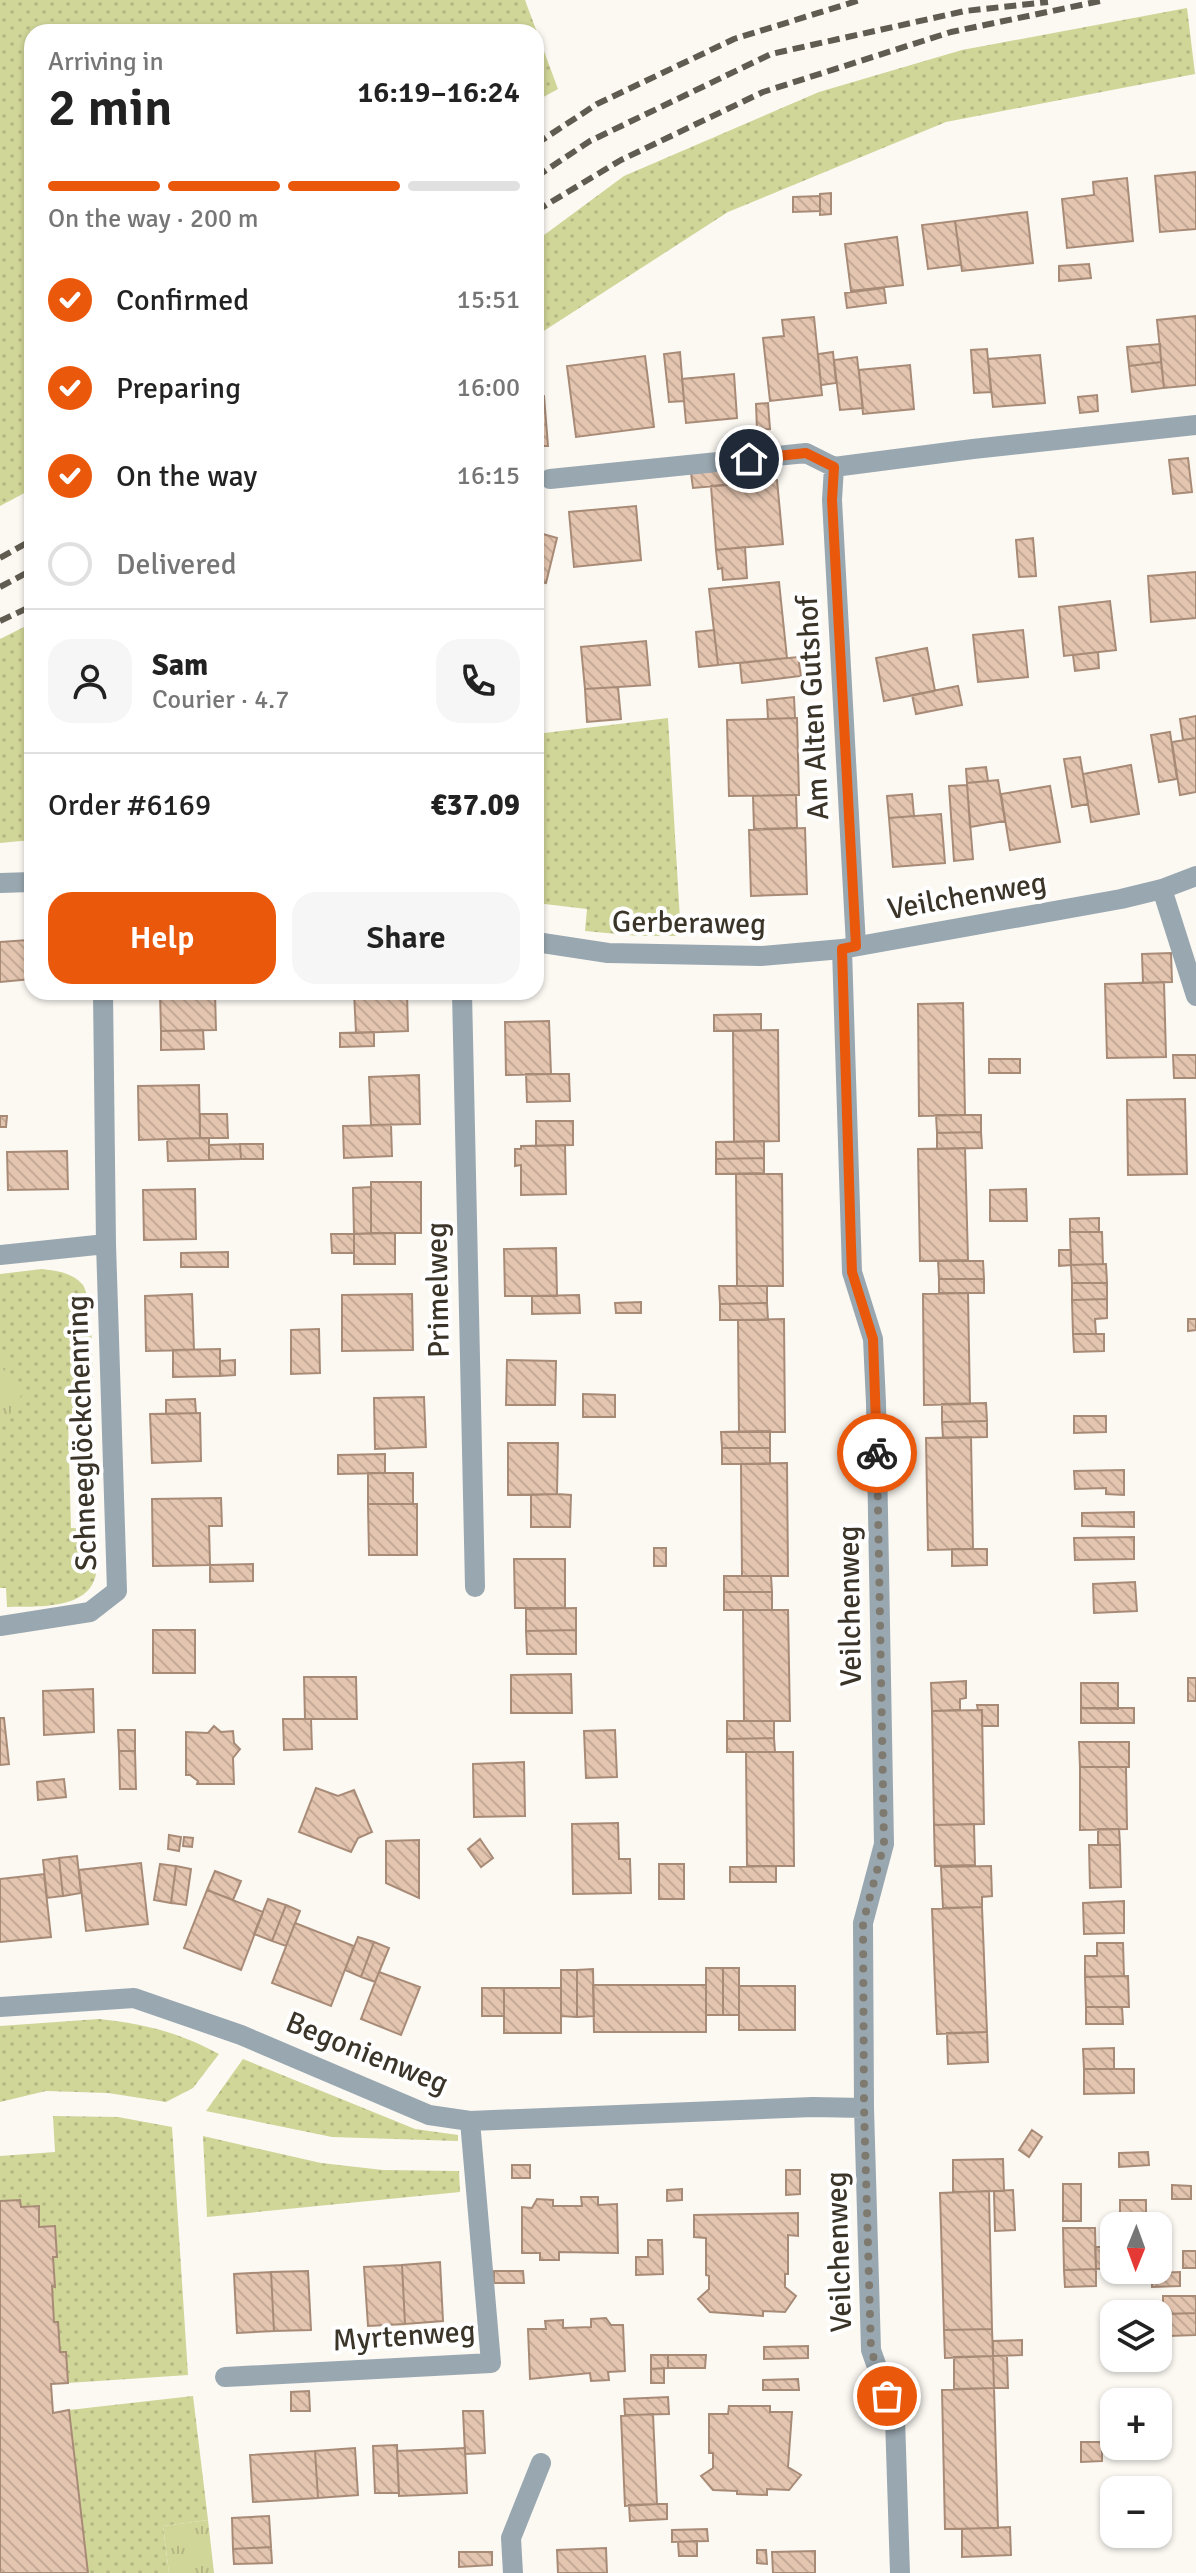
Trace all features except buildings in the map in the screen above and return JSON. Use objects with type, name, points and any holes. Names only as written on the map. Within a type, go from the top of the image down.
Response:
[{"type":"street","points":[[550,479],[806,453],[834,467],[1196,425]]},
{"type":"street","name":"Am Alten Gutshof","points":[[834,467],[832,500],[849,948]]},
{"type":"street","name":"Veilchenweg","points":[[900,2573],[895,2418],[871,2350],[864,2108],[863,1923],[884,1844],[873,1339],[852,1272],[849,948],[1162,889],[1196,876]]},
{"type":"street","points":[[0,883],[24,882]]},
{"type":"street","points":[[1162,889],[1196,996]]},
{"type":"street","name":"Gerberaweg","points":[[544,943],[608,953],[686,956],[761,956],[849,948]]},
{"type":"street","name":"Schneeglöckchenring","points":[[0,1626],[90,1612],[117,1591],[106,1244],[103,1000]]},
{"type":"street","name":"Primelweg","points":[[462,1000],[475,1587]]},
{"type":"street","points":[[0,1255],[106,1244]]},
{"type":"street","name":"Begonienweg","points":[[0,2007],[134,1998],[241,2035],[429,2115],[470,2121],[813,2107],[864,2108]]},
{"type":"street","name":"Myrtenweg","points":[[225,2377],[491,2363],[470,2121]]},
{"type":"street","points":[[513,2573],[511,2538],[541,2463]]},
{"type":"green space","points":[[0,0],[525,0],[534,24],[24,24],[24,493],[0,506]]},
{"type":"green space","points":[[1187,8],[1195,74],[946,122],[728,212],[544,331],[544,235],[624,176],[819,92],[962,50]]},
{"type":"green space","points":[[544,51],[558,89],[544,97]]},
{"type":"green space","points":[[24,627],[24,841],[0,843],[0,639]]},
{"type":"green space","points":[[668,718],[681,936],[585,931],[587,909],[544,904],[544,733]]},
{"type":"green space","points":[[42,1269],[64,1273],[78,1280],[86,1293],[89,1307],[93,1418],[68,1420],[71,1528],[95,1529],[97,1569],[91,1586],[83,1595],[72,1600],[46,1606],[7,1607],[6,1588],[0,1588],[0,1274]]},
{"type":"green space","points":[[0,1355],[10,1362],[1,1376],[24,1391],[3,1425],[0,1423]]},
{"type":"green space","points":[[99,2019],[161,2030],[219,2054],[193,2088],[166,2102],[108,2093],[46,2091],[0,2102],[0,2026]]},
{"type":"green space","points":[[243,2059],[415,2129],[458,2135],[458,2141],[332,2137],[206,2111]]},
{"type":"green space","points":[[53,2116],[118,2117],[172,2127],[188,2375],[68,2383],[66,2352],[60,2352],[58,2322],[54,2322],[55,2226],[39,2227],[39,2206],[21,2207],[20,2200],[0,2201],[0,2156],[55,2152]]},
{"type":"green space","points":[[203,2136],[321,2163],[383,2170],[459,2171],[460,2192],[207,2217]]},
{"type":"green space","points":[[193,2396],[208,2520],[163,2526],[169,2573],[88,2573],[69,2410]]},
{"type":"green space","points":[[208,2520],[214,2573],[169,2573],[163,2526]]},
{"type":"railway","points":[[544,139],[597,104],[734,39],[860,0]]},
{"type":"railway","points":[[544,206],[621,160],[763,92],[951,32],[1105,0]]},
{"type":"railway","points":[[544,172],[590,141],[771,54],[965,11],[1048,2]]},
{"type":"railway","points":[[0,558],[24,544]]},
{"type":"railway","points":[[0,587],[24,574]]},
{"type":"railway","points":[[0,621],[24,610]]},
{"type":"way so far","points":[[877,1453],[884,1844],[863,1923],[864,2108],[871,2350],[887,2396]]},
{"type":"route","points":[[749,459],[806,453],[834,467],[832,500],[856,946],[842,949],[852,1272],[873,1339],[877,1453]]}]
